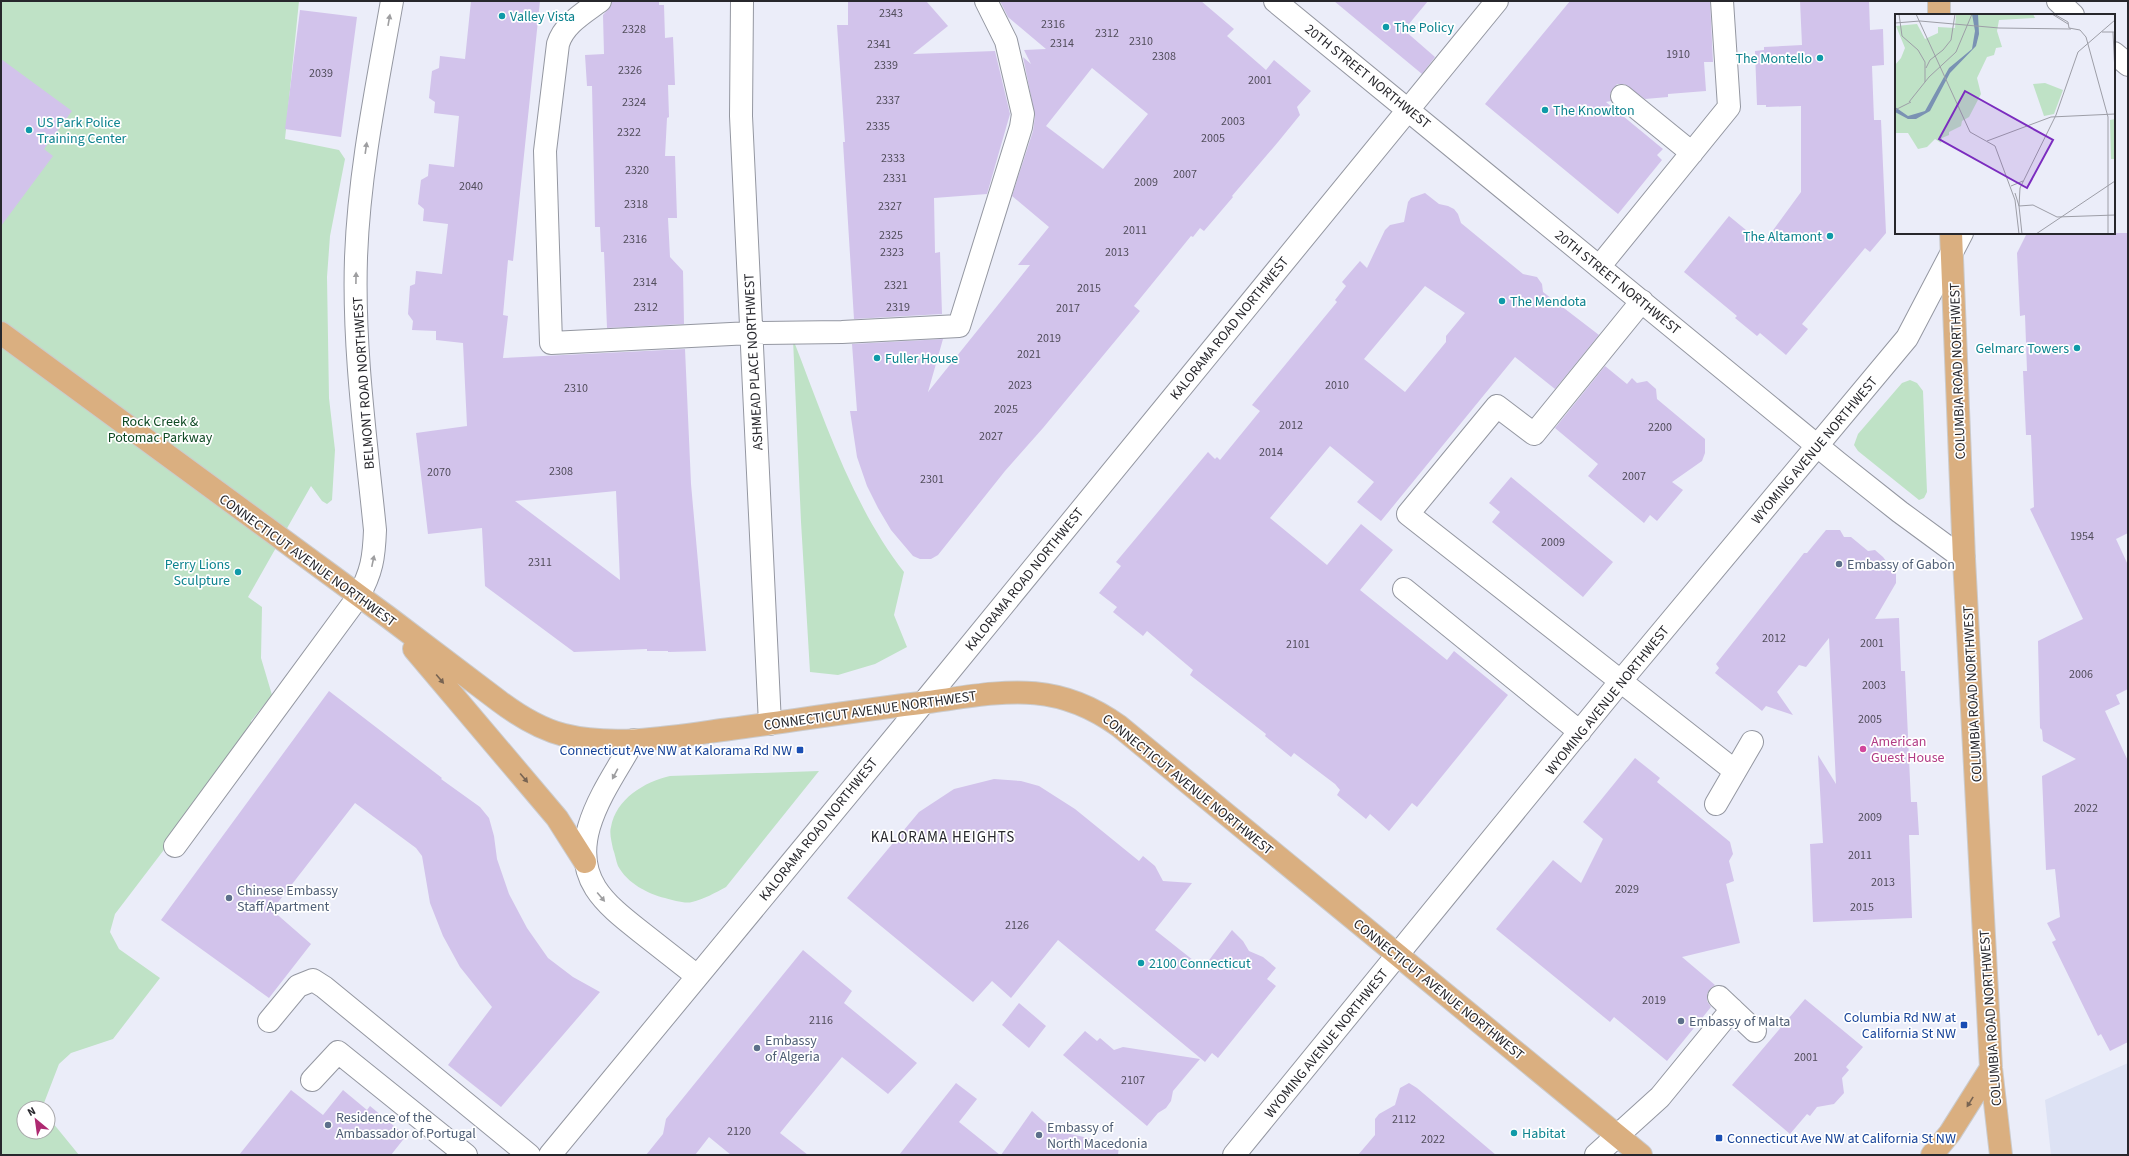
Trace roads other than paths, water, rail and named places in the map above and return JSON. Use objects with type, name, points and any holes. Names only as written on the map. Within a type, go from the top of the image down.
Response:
[{"type":"main road","points":[[1939,1],[1940,14]]},
{"type":"main road","name":"COLUMBIA ROAD NORTHWEST","points":[[1952,243],[1964,559],[1991,1068],[2001,1155]]},
{"type":"main road","name":"CONNECTICUT AVENUE NORTHWEST","points":[[1,333],[278,539],[388,617],[499,701],[531,722],[564,735],[583,739],[634,740],[679,736],[998,692],[1034,692],[1053,695],[1092,709],[1119,726],[1641,1155]]},
{"type":"main road","points":[[388,617],[548,807],[585,862]]},
{"type":"main road","points":[[1932,1155],[1950,1133],[1991,1068]]},
{"type":"street","name":"BELMONT ROAD NORTHWEST","points":[[175,846],[358,596],[370,572],[374,557],[375,530],[357,344],[355,303],[358,220],[368,137],[392,1]]},
{"type":"street","points":[[600,1],[570,23],[560,37],[558,44],[545,151],[551,343],[751,333],[842,332],[959,326],[1022,127],[1023,114],[1006,41],[986,1]]},
{"type":"street","name":"ASHMEAD PLACE NORTHWEST","points":[[742,1],[741,116],[770,724]]},
{"type":"street","name":"20TH STREET NORTHWEST","points":[[1275,1],[1817,446],[1900,512],[1964,559]]},
{"type":"street","name":"KALORAMA ROAD NORTHWEST","points":[[550,1155],[696,976],[924,702],[1497,1]]},
{"type":"street","points":[[1600,267],[1729,107],[1722,1]]},
{"type":"street","points":[[2115,54],[2128,65]]},
{"type":"street","points":[[1622,96],[1692,153]]},
{"type":"street","name":"WYOMING AVENUE NORTHWEST","points":[[1234,1155],[1620,682],[1907,338],[1952,243],[1961,234]]},
{"type":"street","points":[[1642,301],[1534,434],[1497,406],[1408,514],[1734,771]]},
{"type":"street","points":[[1404,589],[1580,732]]},
{"type":"street","points":[[634,740],[598,806],[590,826],[585,845],[585,862],[589,876],[596,890],[613,910],[696,976]]},
{"type":"street","points":[[1716,804],[1752,742]]},
{"type":"street","points":[[270,1021],[298,986],[313,980],[324,987],[529,1155]]},
{"type":"street","points":[[1596,1155],[1660,1097],[1725,1003],[1755,1031]]},
{"type":"street","points":[[312,1080],[338,1052],[466,1155]]},
{"type":"place","name":"Valley Vista","points":[[502,16]]},
{"type":"place","name":"The Policy","points":[[1386,27]]},
{"type":"place","name":"The Montello","points":[[1820,58]]},
{"type":"place","name":"The Knowlton","points":[[1545,110]]},
{"type":"place","name":"US Park Police Training Center","points":[[29,130]]},
{"type":"place","name":"The Altamont","points":[[1830,236]]},
{"type":"place","name":"The Mendota","points":[[1502,301]]},
{"type":"place","name":"Gelmarc Towers","points":[[2077,348]]},
{"type":"place","name":"Fuller House","points":[[877,358]]},
{"type":"place","name":"Embassy of Gabon","points":[[1839,564]]},
{"type":"place","name":"Perry Lions Sculpture","points":[[238,572]]},
{"type":"place","name":"American Guest House","points":[[1863,749]]},
{"type":"place","name":"Connecticut Ave NW at Kalorama Rd NW","points":[[800,750]]},
{"type":"place","name":"Chinese Embassy Staff Apartment","points":[[229,898]]},
{"type":"place","name":"2100 Connecticut","points":[[1141,963]]},
{"type":"place","name":"Embassy of Malta","points":[[1681,1021]]},
{"type":"place","name":"Columbia Rd NW at California St NW","points":[[1964,1025]]},
{"type":"place","name":"Embassy of Algeria","points":[[757,1048]]},
{"type":"place","name":"Residence of the Ambassador of Portugal","points":[[328,1125]]},
{"type":"place","name":"Habitat","points":[[1514,1133]]},
{"type":"place","name":"Embassy of North Macedonia","points":[[1039,1135]]},
{"type":"place","name":"Connecticut Ave NW at California St NW","points":[[1719,1138]]},
{"type":"district","name":"KALORAMA HEIGHTS","points":[[943,837]]},
{"type":"park label","name":"Rock Creek & Potomac Parkway","points":[[160,430]]}]
